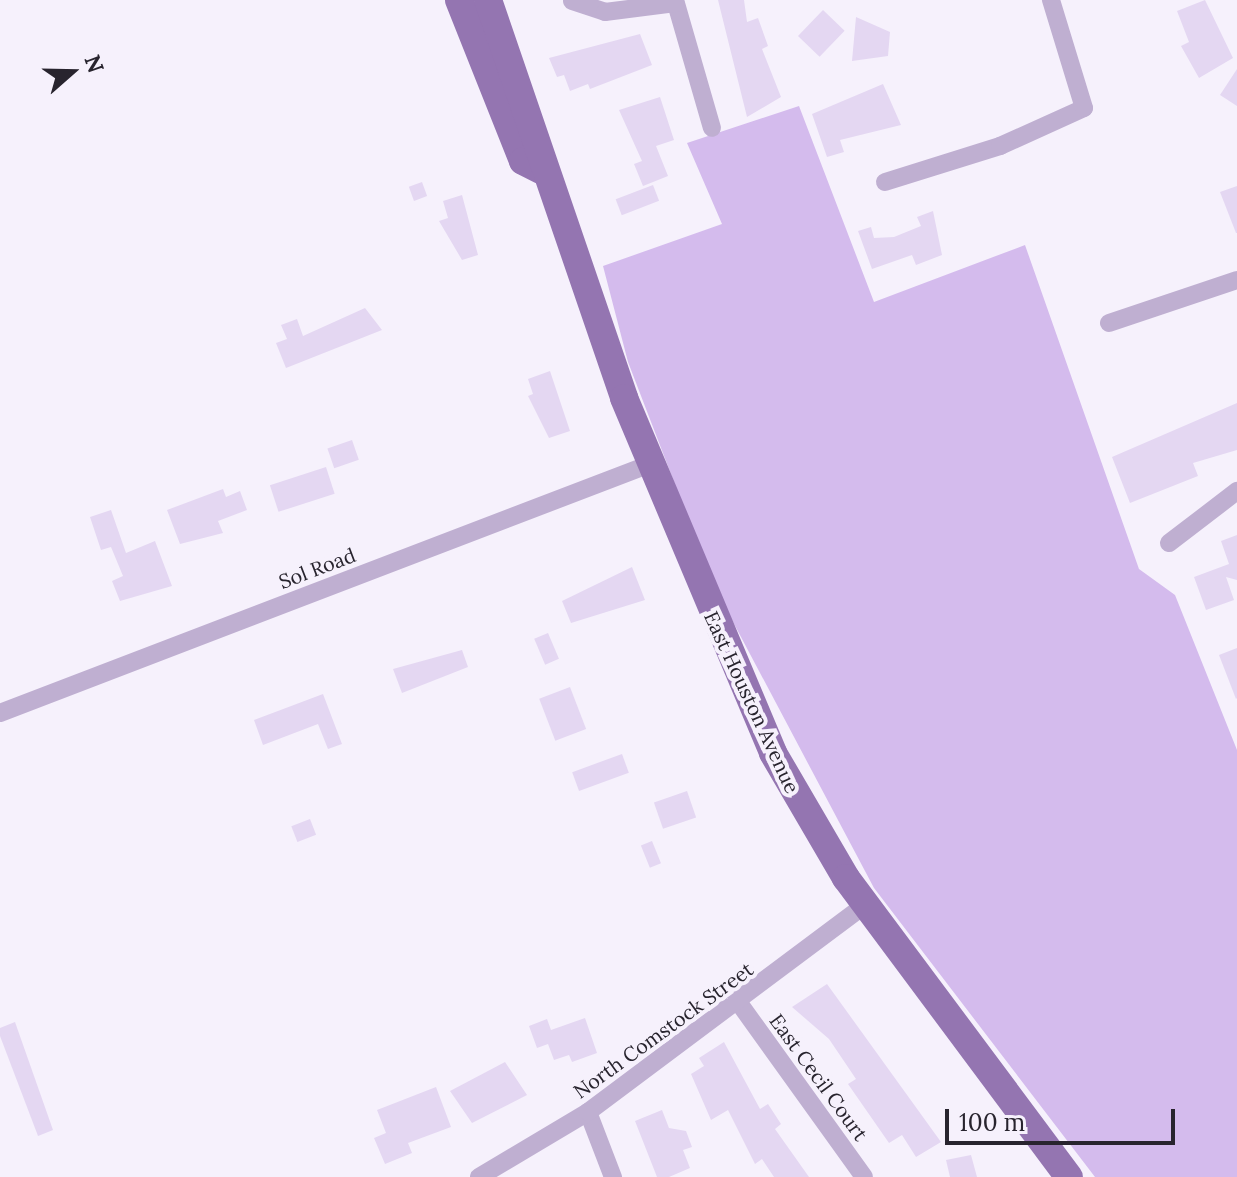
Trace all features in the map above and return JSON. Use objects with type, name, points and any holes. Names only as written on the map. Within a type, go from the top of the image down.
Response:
[{"type":"main road","name":"East Houston Avenue","points":[[459,0],[523,161],[541,170]]},
{"type":"main road","name":"East Houston Avenue","points":[[488,0],[546,155],[541,170],[650,464],[773,753],[865,905],[1069,1177]]},
{"type":"street","points":[[885,182],[1000,146],[1084,108],[1051,0]]},
{"type":"street","points":[[572,1],[605,12],[675,2],[712,128]]},
{"type":"street","points":[[1109,323],[1237,280]]},
{"type":"street","name":"Sol Road","points":[[0,713],[650,464]]},
{"type":"street","points":[[1169,543],[1237,491]]},
{"type":"street","name":"North Comstock Street","points":[[479,1177],[588,1112],[739,1003],[865,905]]},
{"type":"street","name":"East Cecil Court","points":[[739,1003],[864,1177]]},
{"type":"street","points":[[588,1112],[613,1177]]},
{"type":"shaded area","points":[[799,106],[874,302],[1025,245],[1139,569],[1175,595],[1237,750],[1237,1177],[1095,1177],[874,888],[714,586],[628,362],[603,266],[722,224],[687,143]]},
{"type":"building","points":[[718,0],[744,0],[747,22],[758,18],[768,46],[762,49],[781,97],[747,117]]},
{"type":"building","points":[[1205,0],[1233,58],[1199,78],[1181,46],[1189,42],[1177,11]]},
{"type":"building","points":[[823,10],[845,31],[820,57],[798,36]]},
{"type":"building","points":[[856,17],[890,32],[888,56],[852,61]]},
{"type":"building","points":[[640,34],[652,65],[590,89],[588,84],[570,91],[564,75],[557,77],[549,58]]},
{"type":"building","points":[[1237,69],[1237,106],[1220,95]]},
{"type":"building","points":[[883,84],[901,125],[840,140],[844,152],[827,157],[812,114]]},
{"type":"building","points":[[660,97],[674,140],[656,146],[668,176],[643,186],[634,164],[642,161],[619,110]]},
{"type":"building","points":[[422,182],[427,196],[414,201],[409,187]]},
{"type":"building","points":[[653,185],[659,201],[622,215],[616,199]]},
{"type":"building","points":[[1237,186],[1237,233],[1236,233],[1220,192]]},
{"type":"building","points":[[462,195],[478,255],[462,260],[439,221],[448,218],[443,201]]},
{"type":"building","points":[[933,211],[942,255],[916,265],[912,255],[872,269],[858,231],[871,227],[874,238],[894,237],[921,226],[917,217]]},
{"type":"building","points":[[365,308],[382,330],[286,368],[276,343],[287,339],[281,325],[297,319],[303,336]]},
{"type":"building","points":[[550,371],[570,431],[549,438],[528,396],[533,394],[528,379]]},
{"type":"building","points":[[1237,403],[1237,450],[1193,463],[1198,476],[1130,503],[1112,457]]},
{"type":"building","points":[[352,440],[359,460],[334,468],[327,448]]},
{"type":"building","points":[[326,467],[335,494],[279,512],[270,485]]},
{"type":"building","points":[[223,489],[226,497],[240,491],[247,510],[218,521],[223,533],[180,544],[167,510]]},
{"type":"building","points":[[111,510],[126,553],[155,541],[172,586],[120,601],[112,581],[123,576],[111,547],[101,550],[90,517]]},
{"type":"building","points":[[1237,535],[1237,580],[1226,577],[1234,600],[1206,610],[1194,577],[1229,564],[1221,541]]},
{"type":"building","points":[[632,567],[645,600],[571,623],[562,601]]},
{"type":"building","points":[[548,633],[559,659],[545,665],[534,639]]},
{"type":"building","points":[[1237,648],[1237,698],[1236,699],[1219,655]]},
{"type":"building","points":[[462,650],[468,667],[402,693],[393,669]]},
{"type":"building","points":[[570,687],[586,729],[555,741],[539,699]]},
{"type":"building","points":[[323,694],[342,744],[328,749],[318,724],[263,745],[254,720]]},
{"type":"building","points":[[622,754],[629,773],[579,791],[572,772]]},
{"type":"building","points":[[687,791],[696,817],[663,829],[654,802]]},
{"type":"building","points":[[310,819],[316,835],[297,842],[291,826]]},
{"type":"building","points":[[652,841],[661,863],[650,868],[641,845]]},
{"type":"building","points":[[827,984],[941,1142],[916,1157],[902,1135],[889,1143],[848,1084],[856,1079],[829,1039],[792,1007]]},
{"type":"building","points":[[585,1018],[597,1053],[572,1062],[569,1055],[554,1060],[548,1044],[537,1048],[529,1026],[547,1019],[551,1030]]},
{"type":"building","points":[[15,1022],[53,1130],[38,1136],[0,1036],[0,1028]]},
{"type":"building","points":[[724,1042],[760,1109],[768,1104],[781,1124],[775,1129],[809,1177],[774,1177],[762,1159],[755,1164],[728,1110],[711,1120],[691,1074],[704,1066],[699,1058]]},
{"type":"building","points":[[505,1062],[527,1095],[472,1123],[450,1091]]},
{"type":"building","points":[[436,1087],[451,1127],[408,1143],[412,1153],[385,1164],[374,1138],[386,1133],[377,1110]]},
{"type":"building","points":[[662,1110],[669,1128],[686,1131],[692,1147],[683,1150],[690,1168],[669,1177],[657,1177],[635,1121]]},
{"type":"building","points":[[971,1155],[977,1177],[950,1177],[946,1160]]}]
